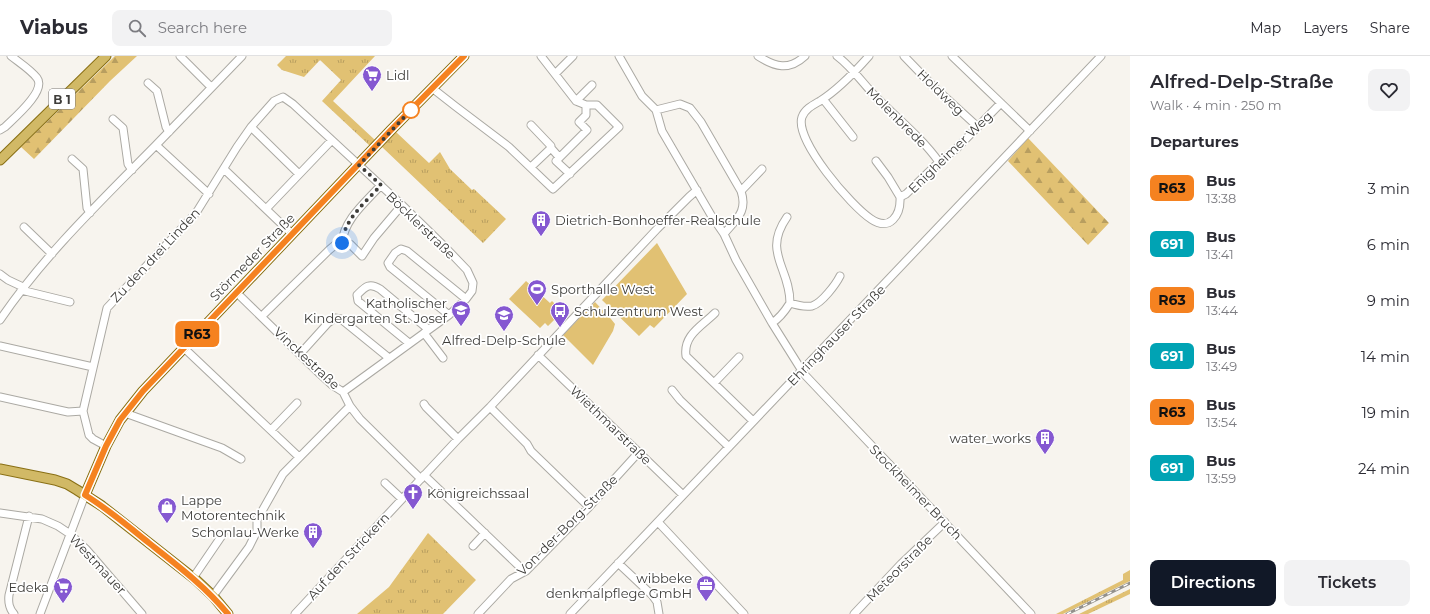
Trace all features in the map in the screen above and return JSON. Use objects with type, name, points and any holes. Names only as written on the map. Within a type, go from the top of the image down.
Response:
[{"type":"main road","name":"B 1","points":[[0,160],[106,56]]},
{"type":"main road","name":"Störmeder Straße","points":[[85,495],[106,446],[125,413],[143,391],[464,56]]},
{"type":"main road","points":[[0,469],[55,480],[67,484],[85,495],[102,506],[193,578],[213,596],[228,614]]},
{"type":"street","points":[[0,130],[34,97],[39,84],[37,78],[12,56]]},
{"type":"street","points":[[180,56],[211,86]]},
{"type":"street","points":[[0,320],[22,289],[52,254],[211,86],[242,56]]},
{"type":"street","points":[[432,88],[509,146],[553,189],[619,127],[597,105],[586,105],[576,101],[541,56]]},
{"type":"street","points":[[555,74],[573,56]]},
{"type":"street","points":[[619,56],[642,96],[656,110],[680,104],[690,108],[701,122],[741,191],[743,199],[744,207],[740,215],[724,234]]},
{"type":"street","points":[[758,56],[778,66],[787,66],[793,65],[805,56]]},
{"type":"street","name":"Molenbrede","points":[[837,56],[855,72],[874,95],[929,149],[939,162]]},
{"type":"street","name":"Enigheimer Weg","points":[[869,56],[855,72],[823,99],[802,114],[800,126],[808,146],[827,173],[860,211],[872,220],[887,223],[893,220],[898,215],[900,197],[906,194],[939,162],[956,149],[1001,102]]},
{"type":"street","name":"Holdweg","points":[[904,56],[932,85],[978,126]]},
{"type":"street","points":[[952,56],[1030,131]]},
{"type":"street","name":"Ehringhauser Straße","points":[[570,614],[1102,56]]},
{"type":"street","points":[[148,83],[157,91],[166,127],[169,132]]},
{"type":"street","points":[[576,101],[592,85]]},
{"type":"street","name":"Böcklerstraße","points":[[251,127],[274,101],[283,97],[293,104],[402,205],[467,270],[473,283],[472,291],[466,299]]},
{"type":"street","points":[[823,99],[853,137]]},
{"type":"street","points":[[570,174],[556,161],[587,130],[579,122],[586,114],[586,105]]},
{"type":"street","name":"Stockheimer Bruch","points":[[656,110],[662,131],[724,234],[728,244],[772,323],[802,371],[1031,614]]},
{"type":"street","points":[[113,119],[123,128],[128,164],[132,170]]},
{"type":"street","points":[[531,125],[551,146],[559,158]]},
{"type":"street","points":[[251,127],[299,174]]},
{"type":"street","name":"Zu den drei Linden","points":[[106,446],[93,440],[89,435],[83,411],[105,315],[109,304],[196,213],[251,127]]},
{"type":"street","points":[[266,209],[331,140]]},
{"type":"street","points":[[156,145],[209,194]]},
{"type":"street","points":[[531,167],[551,148]]},
{"type":"street","points":[[72,158],[83,169],[87,208],[90,214]]},
{"type":"street","points":[[876,161],[900,197]]},
{"type":"street","points":[[224,169],[292,234]]},
{"type":"street","points":[[741,191],[762,169]]},
{"type":"street","points":[[342,243],[344,230],[349,220],[381,185]]},
{"type":"street","name":"Auf den Strickern","points":[[295,614],[657,229],[688,197],[697,190]]},
{"type":"street","points":[[262,316],[328,250],[335,245],[342,243],[350,244],[362,256],[374,238],[402,205]]},
{"type":"street","points":[[772,323],[778,319],[790,303],[787,283],[776,249],[776,238],[780,227],[787,217]]},
{"type":"street","points":[[24,227],[52,254]]},
{"type":"street","points":[[343,392],[449,314],[466,299],[416,257],[401,249],[390,258],[388,263],[390,268],[449,314]]},
{"type":"street","points":[[0,274],[22,289],[70,302]]},
{"type":"street","points":[[790,303],[812,306],[820,301],[836,283],[840,276]]},
{"type":"street","points":[[409,343],[358,301],[358,295],[366,286],[371,285],[380,289],[399,304],[426,331],[443,358]]},
{"type":"street","name":"Vinckestraße","points":[[237,293],[332,385],[343,392],[350,406],[360,419],[485,533],[521,568],[520,574]]},
{"type":"street","points":[[715,313],[692,333],[686,342],[686,356],[753,421]]},
{"type":"street","points":[[300,354],[328,323],[335,318],[341,319],[389,358]]},
{"type":"street","points":[[0,346],[93,367]]},
{"type":"street","points":[[184,348],[299,457]]},
{"type":"street","name":"Wiethmarstraße","points":[[538,355],[683,495]]},
{"type":"street","points":[[714,383],[739,358]]},
{"type":"street","points":[[672,390],[680,400],[729,447]]},
{"type":"street","points":[[0,397],[68,412],[83,411]]},
{"type":"street","points":[[271,430],[297,403]]},
{"type":"street","points":[[424,404],[458,439]]},
{"type":"street","points":[[213,596],[249,547],[257,531],[257,520],[283,474],[350,406]]},
{"type":"street","points":[[490,407],[528,444],[531,452],[589,507]]},
{"type":"street","points":[[125,413],[222,448],[241,459]]},
{"type":"street","name":"Von-der-Borg-Straße","points":[[478,614],[511,580],[526,571],[589,507],[639,452]]},
{"type":"street","points":[[386,483],[402,499]]},
{"type":"street","points":[[40,614],[85,495]]},
{"type":"street","name":"Westmauer","points":[[0,513],[29,516],[49,522],[70,534],[86,549],[142,614]]},
{"type":"street","points":[[14,614],[10,609],[8,602],[9,595],[29,516]]},
{"type":"street","points":[[658,522],[744,614]]},
{"type":"street","name":"Meteorstraße","points":[[854,614],[901,564],[945,522]]},
{"type":"street","points":[[473,546],[485,533]]},
{"type":"street","points":[[193,578],[223,534]]},
{"type":"street","points":[[618,563],[652,595],[657,602],[659,614]]},
{"type":"green space","points":[[115,56],[137,56],[110,81],[34,159],[21,147]]},
{"type":"green space","points":[[286,56],[375,56],[333,101],[375,140],[370,146],[322,101],[341,80],[320,60],[304,77],[282,70],[277,65]]},
{"type":"green space","points":[[396,132],[429,163],[440,152],[450,169],[506,219],[483,243],[382,147]]},
{"type":"green space","points":[[1028,138],[1109,223],[1088,245],[1008,161]]},
{"type":"green space","points":[[657,243],[687,294],[654,328],[650,325],[639,336],[602,300]]},
{"type":"green space","name":"Sporthalle West","points":[[526,281],[550,303],[552,301],[560,309],[558,311],[562,315],[557,321],[555,319],[548,326],[545,323],[540,328],[509,299]]},
{"type":"green space","points":[[595,302],[615,324],[613,331],[593,365],[563,335]]},
{"type":"green space","points":[[428,533],[476,580],[443,614],[357,614],[389,587]]},
{"type":"green space","points":[[1130,570],[1130,581],[1063,614],[1056,614],[1123,580],[1123,574]]},
{"type":"green space","points":[[1130,589],[1130,594],[1088,614],[1079,614]]},
{"type":"railway","points":[[1067,614],[1130,583]]},
{"type":"bus line","name":"R63","points":[[228,614],[213,596],[196,580],[102,506],[85,495],[106,446],[120,420],[143,391],[391,130],[464,56]]},
{"type":"place","name":"Lidl","points":[[372,92]]},
{"type":"place","name":"Dietrich-Bonhoeffer-Realschule","points":[[541,237]]},
{"type":"place","name":"Sporthalle West","points":[[537,306]]},
{"type":"place","name":"Katholischer Kindergarten St. Josef","points":[[461,327]]},
{"type":"place","name":"Schulzentrum West","points":[[560,328]]},
{"type":"place","name":"Alfred-Delp-Schule","points":[[504,332]]},
{"type":"place","name":"water_works","points":[[1045,455]]},
{"type":"place","name":"Königreichssaal","points":[[413,510]]},
{"type":"place","name":"Lappe Motorentechnik","points":[[167,524]]},
{"type":"place","name":"Schonlau-Werke","points":[[313,549]]},
{"type":"place","name":"wibbeke denkmalpflege GmbH","points":[[706,602]]},
{"type":"place","name":"Edeka","points":[[63,604]]},
{"type":"route","points":[[342,243],[344,230],[349,220],[381,185],[359,165],[411,110]]}]
